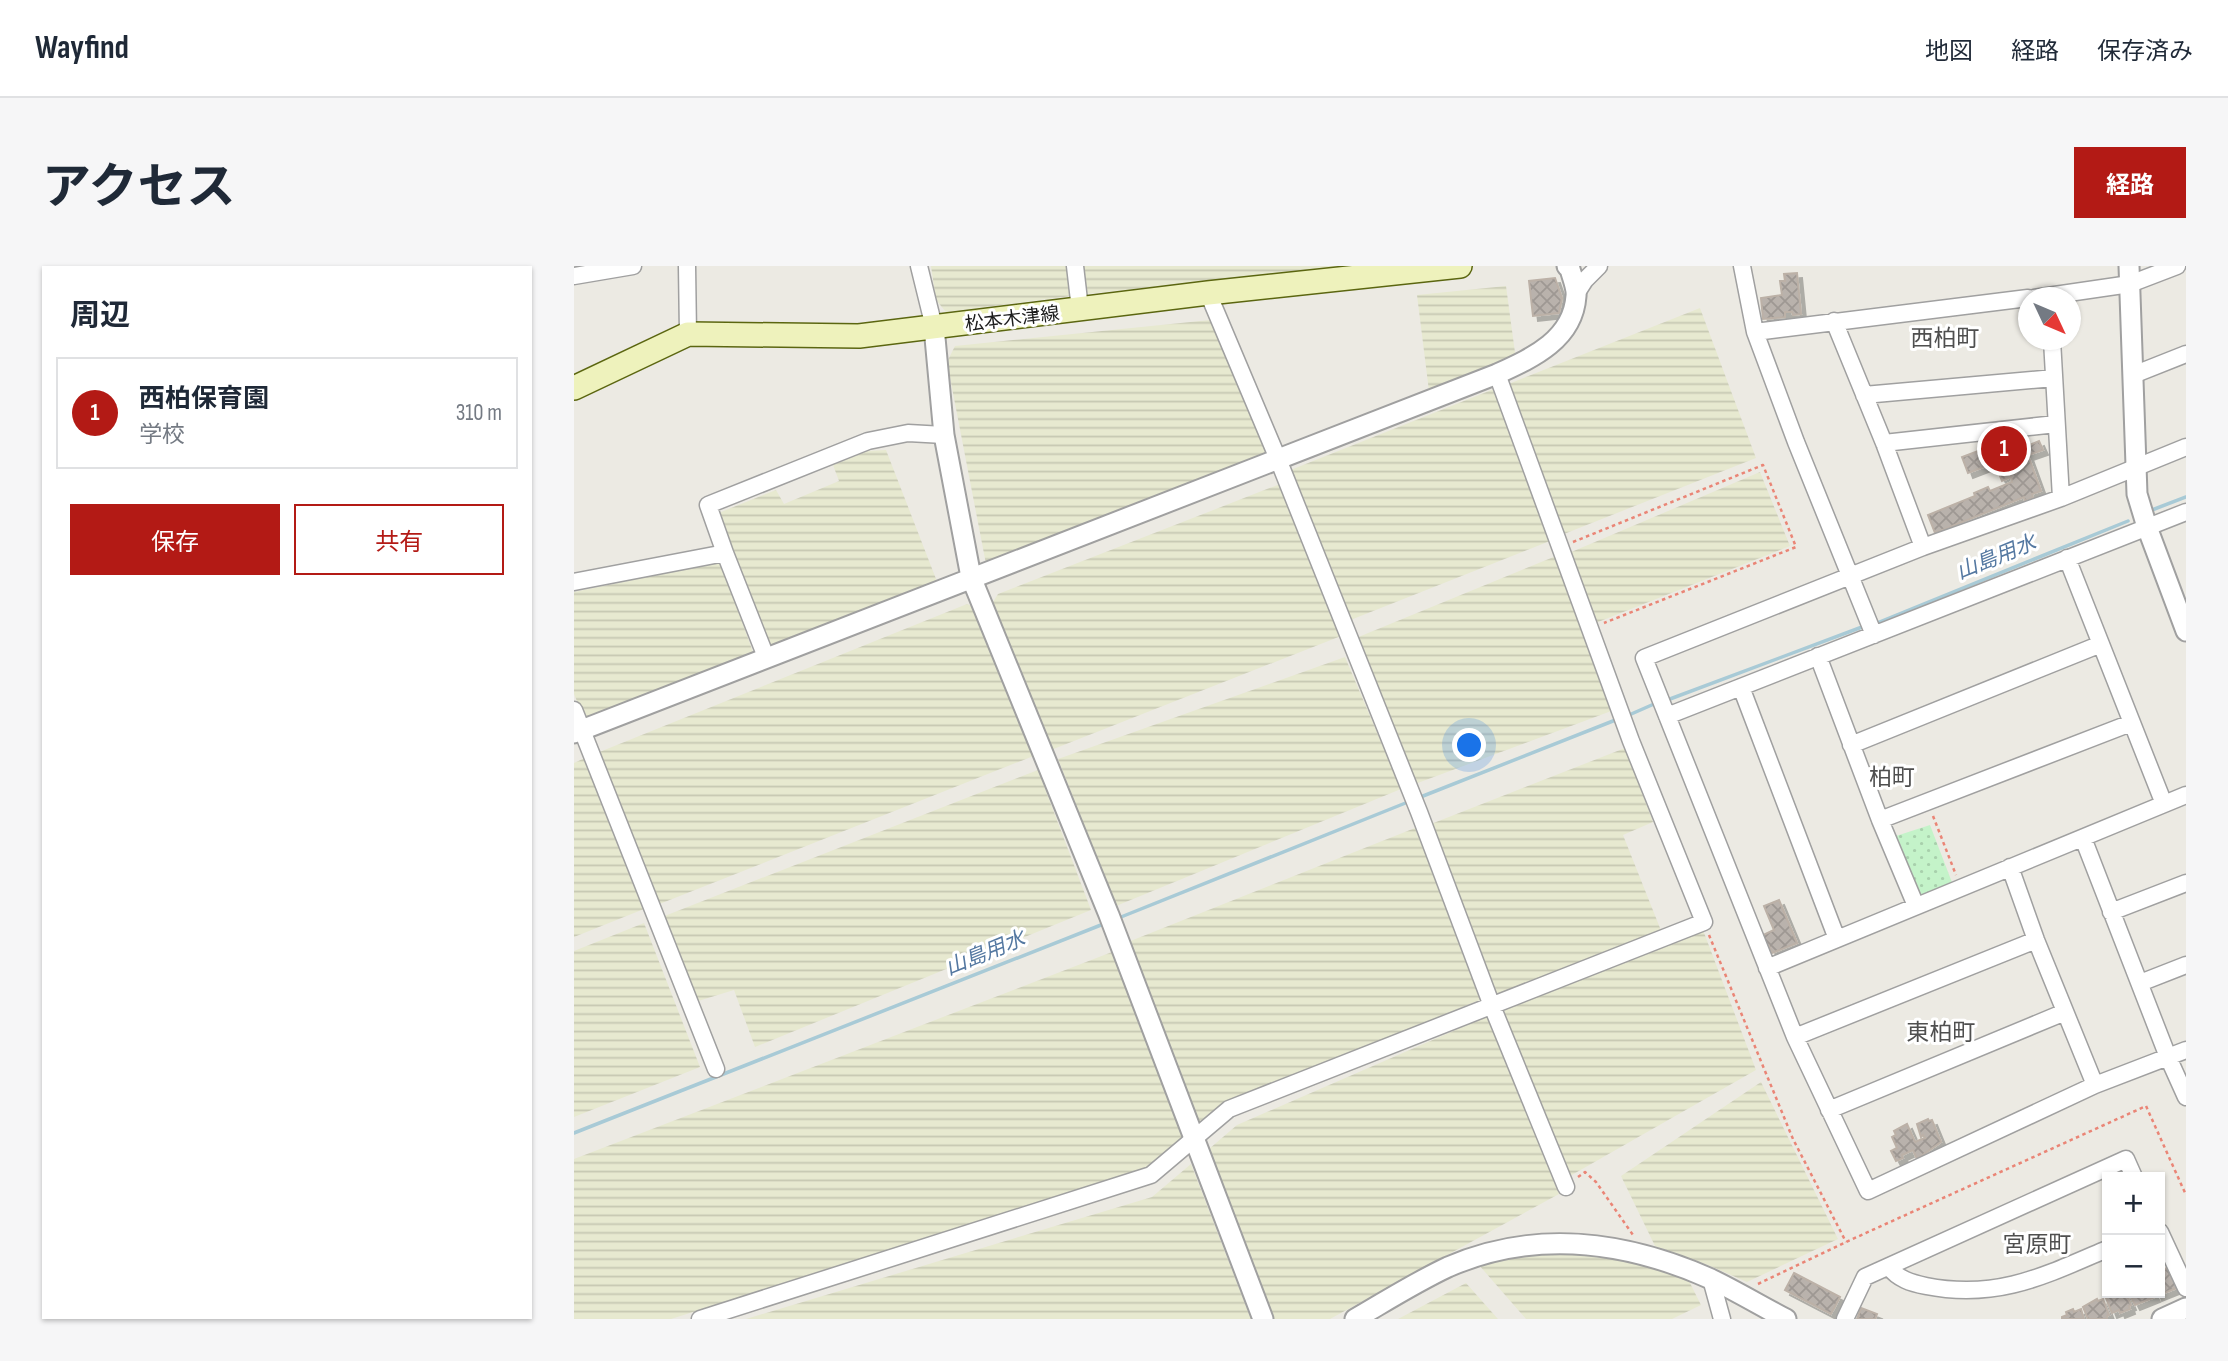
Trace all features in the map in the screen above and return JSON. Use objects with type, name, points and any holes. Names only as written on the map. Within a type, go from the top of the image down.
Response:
[{"type":"main road","name":"松本木津線","points":[[574,388],[688,334],[847,336],[1460,266]]},
{"type":"street","points":[[574,276],[633,266]]},
{"type":"street","points":[[687,266],[688,334]]},
{"type":"street","points":[[919,266],[934,327],[944,435],[971,577],[1111,921],[1263,1319]]},
{"type":"street","points":[[1075,266],[1080,309]]},
{"type":"street","points":[[1567,266],[1576,294]]},
{"type":"street","points":[[578,732],[1534,358],[1557,339],[1572,315],[1576,294],[1598,266]]},
{"type":"street","points":[[1742,266],[1755,332],[1874,635]]},
{"type":"street","points":[[2080,287],[2177,266]]},
{"type":"street","points":[[2129,275],[2137,494],[2147,527],[2182,607],[2186,631]]},
{"type":"street","points":[[1208,293],[1278,459],[1414,799],[1492,1006],[1566,1186]]},
{"type":"street","points":[[1755,332],[2018,300]]},
{"type":"street","points":[[1834,321],[1923,547]]},
{"type":"street","points":[[2053,350],[2061,498]]},
{"type":"street","points":[[2133,375],[2186,354]]},
{"type":"street","points":[[700,1319],[1151,1175],[1229,1109],[1704,922],[1631,741],[1497,374]]},
{"type":"street","points":[[1864,395],[2054,378]]},
{"type":"street","points":[[1884,443],[2056,424]]},
{"type":"street","points":[[766,657],[724,553],[708,505],[868,441],[908,433],[944,435]]},
{"type":"street","points":[[2186,447],[2061,498],[1923,547],[1644,658],[1795,1037],[1868,1191],[2095,1085],[2186,1050]]},
{"type":"street","points":[[1667,716],[2186,512]]},
{"type":"street","points":[[574,582],[724,553]]},
{"type":"street","points":[[2067,558],[2164,804]]},
{"type":"street","points":[[1852,746],[2101,644]]},
{"type":"street","points":[[1818,656],[1880,820],[1916,906]]},
{"type":"street","points":[[1741,687],[1838,939]]},
{"type":"street","points":[[574,710],[578,732],[716,1069]]},
{"type":"street","points":[[1880,820],[2131,723]]},
{"type":"street","points":[[1767,968],[2186,795]]},
{"type":"street","points":[[2083,838],[2186,1097]]},
{"type":"street","points":[[2010,867],[2036,940],[2095,1085]]},
{"type":"street","points":[[2112,912],[2186,883]]},
{"type":"street","points":[[1795,1037],[2036,940]]},
{"type":"street","points":[[2140,983],[2186,965]]},
{"type":"street","points":[[1829,1110],[2065,1013]]},
{"type":"street","points":[[1845,1319],[1865,1277],[2126,1159],[2132,1172]]},
{"type":"street","points":[[2161,1235],[2186,1288]]},
{"type":"street","points":[[1355,1319],[1448,1267],[1501,1250],[1557,1242],[1596,1245],[1646,1255],[1711,1279],[1786,1319]]},
{"type":"street","points":[[1889,1267],[1896,1276],[1919,1284],[1939,1289],[1974,1291],[2004,1288],[2036,1279],[2102,1251]]},
{"type":"street","points":[[1711,1279],[1722,1319]]},
{"type":"street","points":[[2162,1319],[2186,1308]]},
{"type":"path","points":[[1560,547],[1763,465],[1796,547],[1590,629]]},
{"type":"path","points":[[1928,802],[1961,888]]},
{"type":"path","points":[[1704,922],[1793,1139],[1846,1242]]},
{"type":"path","points":[[1745,1298],[1760,1282],[2146,1106],[2186,1195]]},
{"type":"path","points":[[1566,1186],[1585,1172],[1596,1182],[1646,1255]]},
{"type":"green space","points":[[931,266],[1068,266],[1071,296],[946,312],[936,300]]},
{"type":"green space","points":[[1082,266],[1351,266],[1086,294]]},
{"type":"green space","points":[[1506,286],[1516,360],[1429,391],[1417,295]]},
{"type":"green space","points":[[1700,308],[1756,458],[1564,534],[1506,385]]},
{"type":"green space","points":[[1210,320],[1267,454],[986,564],[947,362],[955,346]]},
{"type":"green space","points":[[1494,389],[1550,541],[1348,621],[1288,471]]},
{"type":"green space","points":[[886,450],[938,584],[771,652],[716,514],[776,490],[784,504],[839,481],[833,465],[867,451]]},
{"type":"green space","points":[[1760,472],[1790,546],[1593,624],[1569,553]]},
{"type":"green space","points":[[1280,484],[1341,636],[1051,750],[993,602],[998,594]]},
{"type":"green space","points":[[1556,556],[1614,710],[1415,784],[1356,638]]},
{"type":"green space","points":[[721,562],[755,658],[586,723],[574,694],[574,592]]},
{"type":"green space","points":[[967,604],[979,609],[1036,755],[657,905],[597,753]]},
{"type":"green space","points":[[1345,657],[1401,789],[1116,906],[1058,759]]},
{"type":"green space","points":[[1625,748],[1653,822],[1623,835],[1662,933],[1498,999],[1431,824]]},
{"type":"green space","points":[[587,757],[644,909],[574,937],[574,763]]},
{"type":"green space","points":[[1038,770],[1091,910],[755,1047],[734,990],[695,1002],[662,917]]},
{"type":"green space","points":[[1930,825],[1953,885],[1920,898],[1896,836]]},
{"type":"green space","points":[[1415,828],[1482,999],[1224,1105],[1197,1123],[1128,942]]},
{"type":"green space","points":[[644,923],[700,1067],[574,1117],[574,951]]},
{"type":"green space","points":[[1703,930],[1756,1070],[1570,1176],[1500,1009]]},
{"type":"green space","points":[[1112,952],[1186,1135],[1145,1169],[671,1319],[574,1319],[574,1159]]},
{"type":"green space","points":[[1490,1015],[1559,1194],[1330,1319],[1274,1319],[1209,1149],[1237,1125]]},
{"type":"green space","points":[[1761,1082],[1838,1239],[1747,1282],[1655,1246],[1621,1176]]},
{"type":"green space","points":[[1191,1164],[1251,1319],[746,1319],[1152,1197]]},
{"type":"green space","points":[[1578,1251],[1636,1261],[1688,1279],[1701,1305],[1672,1319],[1526,1319],[1478,1264],[1534,1253]]},
{"type":"green space","points":[[1466,1283],[1498,1319],[1398,1319]]},
{"type":"building","points":[[1797,273],[1801,314],[1785,312],[1785,317],[1763,319],[1761,298],[1782,295],[1780,281],[1785,281],[1784,274]]},
{"type":"building","points":[[1555,278],[1562,298],[1559,313],[1533,316],[1529,281]]},
{"type":"building","points":[[2015,437],[2020,449],[2039,441],[2043,450],[2028,455],[2041,491],[2032,494],[2033,498],[2025,501],[2024,497],[1935,533],[1928,515],[1975,496],[1974,493],[1988,487],[1990,491],[2012,482],[2011,477],[2002,481],[1996,466],[2005,462],[2004,459],[1968,473],[1962,457]]},
{"type":"building","points":[[1779,900],[1797,943],[1772,953],[1769,946],[1766,948],[1761,936],[1774,930],[1764,906]]},
{"type":"building","points":[[1932,1120],[1941,1142],[1917,1159],[1913,1150],[1896,1161],[1891,1151],[1897,1148],[1892,1137],[1896,1135],[1894,1131],[1907,1124],[1915,1142],[1925,1138],[1923,1135],[1921,1137],[1917,1124]]},
{"type":"building","points":[[2169,1267],[2177,1288],[2165,1293],[2165,1269]]},
{"type":"building","points":[[1794,1273],[1840,1297],[1831,1314],[1785,1290]]},
{"type":"building","points":[[2106,1298],[2128,1298],[2130,1309],[2112,1313]]},
{"type":"building","points":[[2132,1298],[2152,1298],[2135,1305]]},
{"type":"building","points":[[2097,1299],[2103,1299],[2109,1315],[2107,1319],[2088,1319],[2083,1307]]},
{"type":"building","points":[[1861,1308],[1877,1314],[1875,1319],[1857,1319]]},
{"type":"building","points":[[2073,1309],[2074,1312],[2081,1309],[2084,1319],[2062,1319],[2067,1315],[2066,1312]]},
{"type":"waterway","name":"山島用水","points":[[2152,510],[2186,497]]},
{"type":"waterway","name":"山島用水","points":[[1877,623],[2128,521]]},
{"type":"waterway","name":"山島用水","points":[[1670,699],[1862,627]]},
{"type":"waterway","name":"山島用水","points":[[1629,715],[1654,704]]},
{"type":"waterway","name":"山島用水","points":[[1418,798],[1618,719]]},
{"type":"waterway","name":"山島用水","points":[[1116,919],[1408,802]]},
{"type":"waterway","name":"山島用水","points":[[574,1133],[1106,923]]},
{"type":"place","name":"西柏保育園","points":[[2004,449]]},
{"type":"district","name":"西柏町","points":[[1945,338]]},
{"type":"district","name":"柏町","points":[[1892,777]]},
{"type":"district","name":"東柏町","points":[[1941,1032]]},
{"type":"district","name":"宮原町","points":[[2037,1244]]}]
